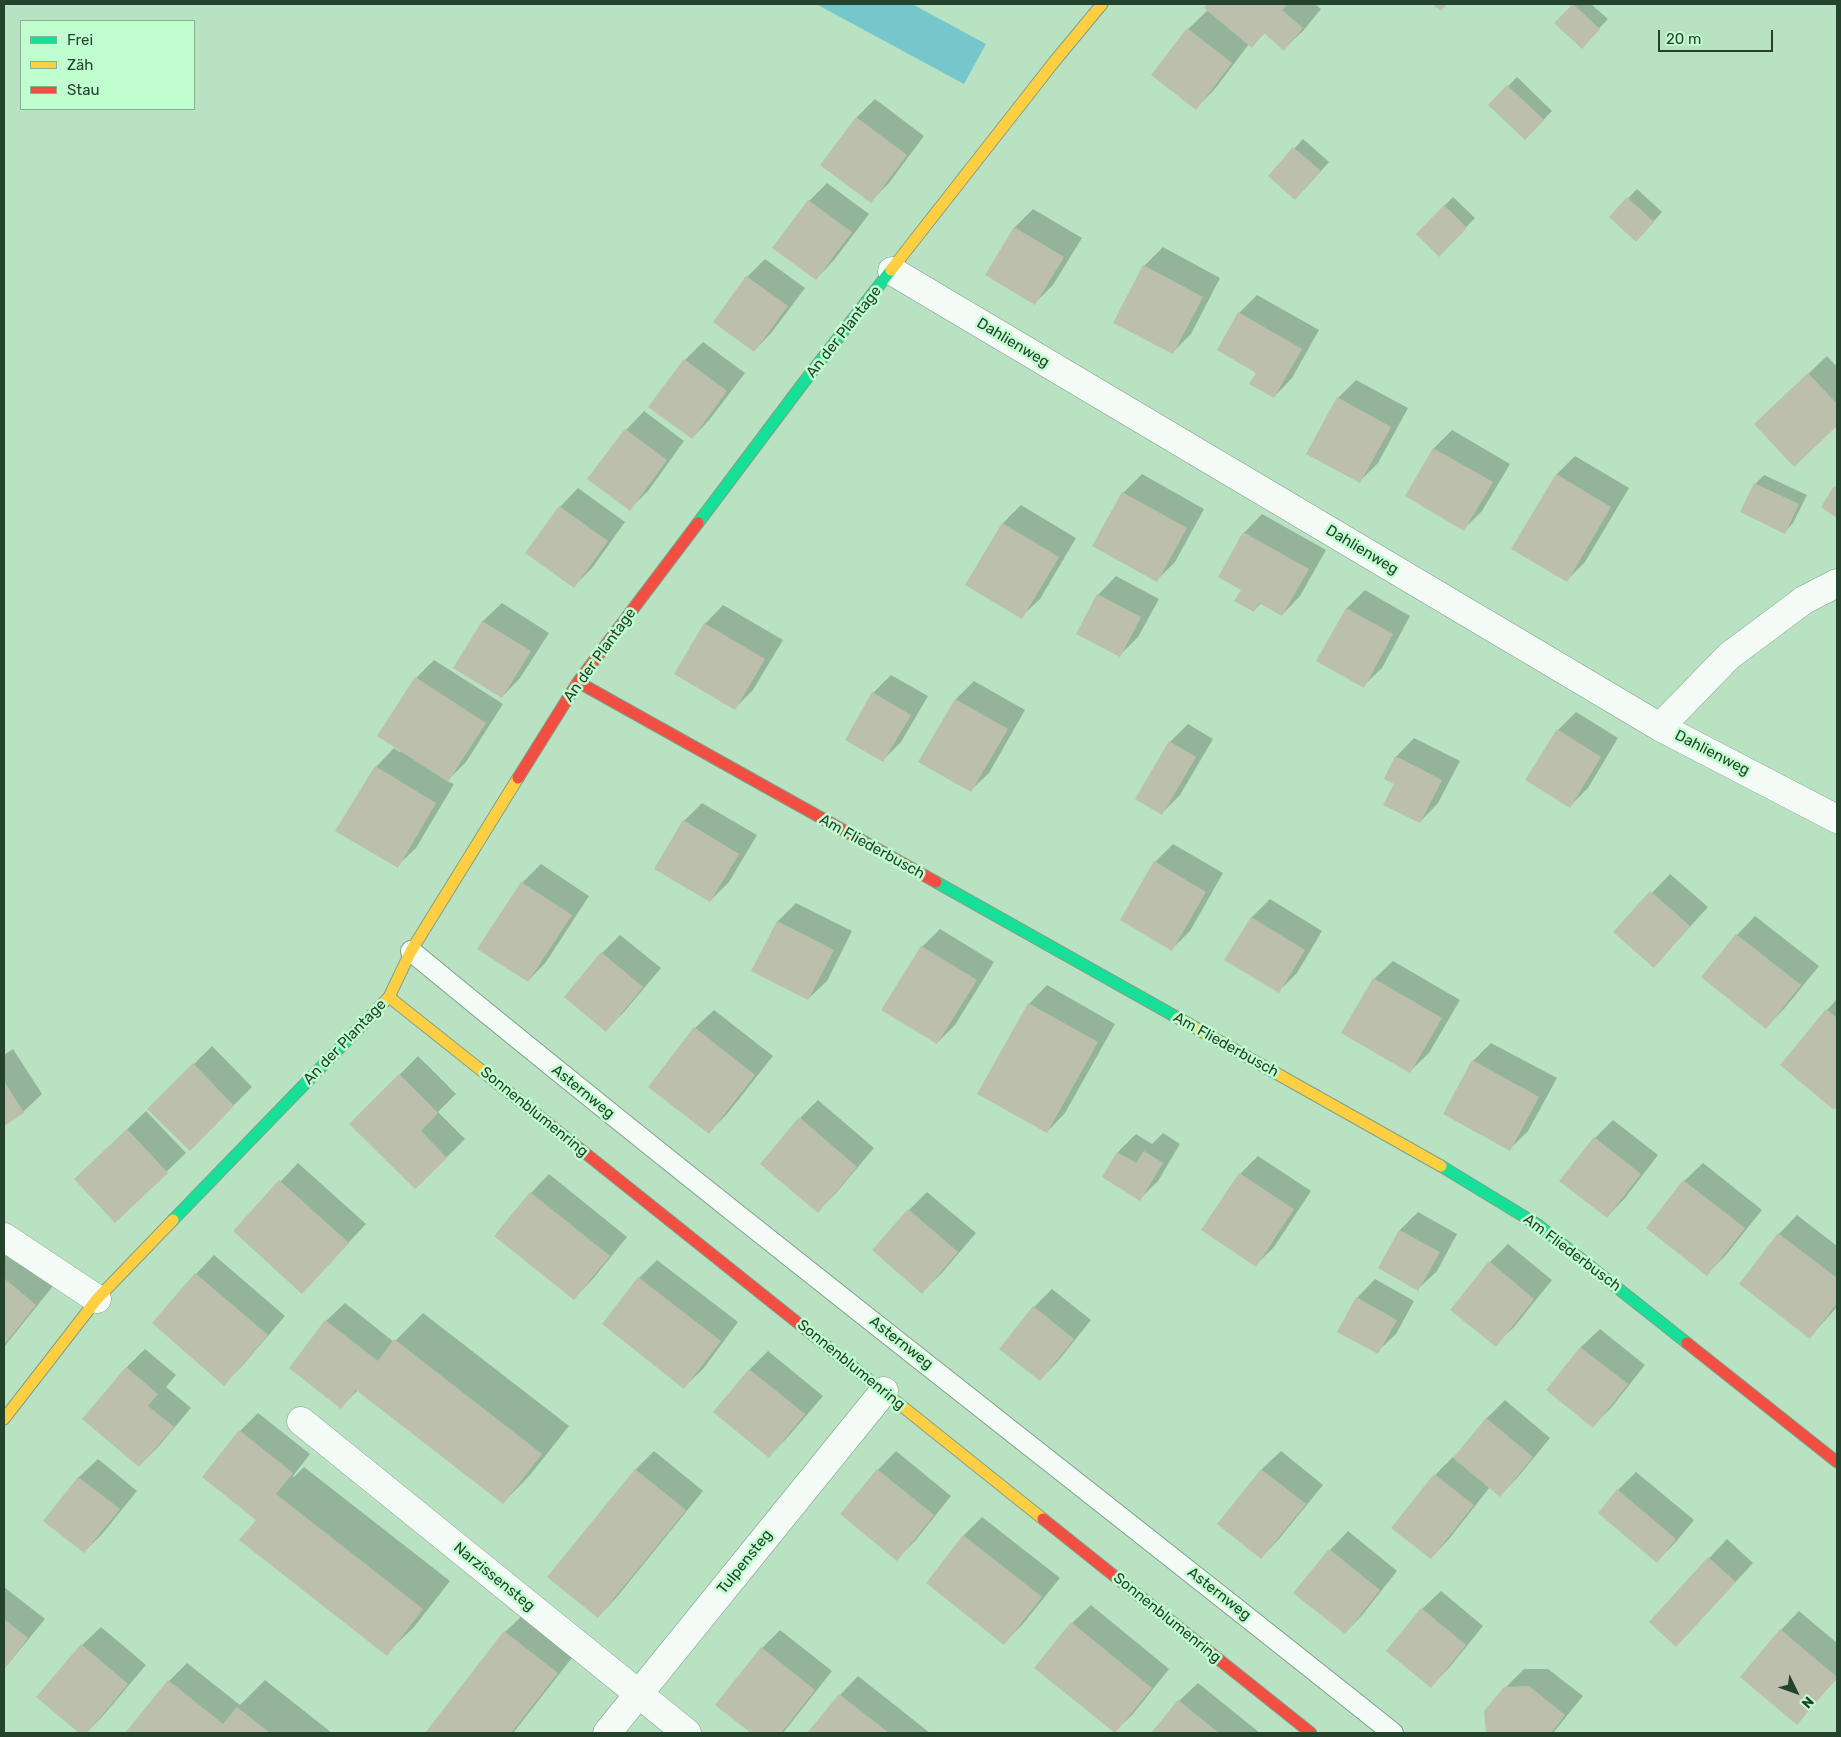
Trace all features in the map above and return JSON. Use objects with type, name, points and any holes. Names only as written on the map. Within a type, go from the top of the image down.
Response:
[{"type":"street","name":"An der Plantage","points":[[4,1419],[97,1299],[389,997],[411,951],[578,682],[726,483],[1054,62],[1102,4]]},
{"type":"street","name":"Dahlienweg","points":[[892,271],[1660,727],[1837,819]]},
{"type":"street","points":[[1660,727],[1729,656],[1804,600],[1837,583]]},
{"type":"street","name":"Am Fliederbusch","points":[[578,682],[1444,1167],[1538,1225],[1837,1462]]},
{"type":"street","name":"Sonnenblumenring","points":[[389,997],[1311,1733]]},
{"type":"street","points":[[4,1237],[97,1299]]},
{"type":"street","name":"Tulpensteg","points":[[606,1733],[884,1391]]},
{"type":"street","name":"Narzissensteg","points":[[301,1421],[688,1733]]},
{"type":"lane","name":"Asternweg","points":[[411,951],[581,1091],[1393,1733]]},
{"type":"water","points":[[816,4],[912,4],[986,44],[964,84]]},
{"type":"building","points":[[1207,4],[1288,4],[1282,10],[1303,28],[1284,51],[1264,33],[1252,48],[1204,8]]},
{"type":"building","points":[[1432,4],[1447,4],[1441,11]]},
{"type":"building","points":[[1573,4],[1600,29],[1582,49],[1554,23]]},
{"type":"building","points":[[1187,28],[1232,63],[1196,110],[1151,75]]},
{"type":"building","points":[[1507,85],[1544,120],[1525,140],[1488,105]]},
{"type":"building","points":[[856,117],[907,155],[871,203],[820,165]]},
{"type":"building","points":[[1293,147],[1321,171],[1295,200],[1268,176]]},
{"type":"building","points":[[1627,197],[1654,222],[1636,242],[1609,217]]},
{"type":"building","points":[[808,200],[852,232],[816,280],[772,248]]},
{"type":"building","points":[[1444,205],[1467,228],[1439,257],[1416,234]]},
{"type":"building","points":[[1014,227],[1064,257],[1035,305],[985,275]]},
{"type":"building","points":[[1143,265],[1203,297],[1173,354],[1113,323]]},
{"type":"building","points":[[746,276],[788,306],[754,352],[713,322]]},
{"type":"building","points":[[1238,312],[1302,349],[1274,398],[1249,384],[1256,373],[1217,350]]},
{"type":"building","points":[[684,359],[727,391],[692,439],[648,407]]},
{"type":"building","points":[[1808,373],[1837,404],[1837,426],[1794,467],[1754,424]]},
{"type":"building","points":[[1337,397],[1391,427],[1360,483],[1306,454]]},
{"type":"building","points":[[625,429],[667,460],[630,511],[587,479]]},
{"type":"building","points":[[1433,448],[1493,482],[1464,531],[1405,496]]},
{"type":"building","points":[[1556,474],[1611,507],[1567,582],[1511,549]]},
{"type":"building","points":[[1754,483],[1799,504],[1785,534],[1740,512]]},
{"type":"building","points":[[1834,486],[1837,488],[1837,518],[1821,507]]},
{"type":"building","points":[[1122,492],[1187,528],[1157,582],[1092,546]]},
{"type":"building","points":[[559,506],[608,541],[574,588],[525,553]]},
{"type":"building","points":[[1002,523],[1059,557],[1022,619],[965,585]]},
{"type":"building","points":[[1243,532],[1309,569],[1282,616],[1259,603],[1254,612],[1234,601],[1241,590],[1218,577]]},
{"type":"building","points":[[1097,594],[1141,617],[1120,657],[1076,634]]},
{"type":"building","points":[[1346,608],[1393,634],[1364,688],[1316,661]]},
{"type":"building","points":[[482,621],[531,651],[502,698],[453,668]]},
{"type":"building","points":[[704,623],[765,659],[735,710],[674,674]]},
{"type":"building","points":[[415,677],[486,723],[448,782],[377,736]]},
{"type":"building","points":[[872,692],[911,715],[883,762],[845,740]]},
{"type":"building","points":[[955,699],[1008,729],[971,792],[918,762]]},
{"type":"building","points":[[1557,729],[1601,757],[1570,808],[1525,780]]},
{"type":"building","points":[[1169,741],[1196,757],[1162,815],[1135,799]]},
{"type":"building","points":[[1395,756],[1442,780],[1420,823],[1383,805],[1394,784],[1384,779]]},
{"type":"building","points":[[375,766],[436,803],[398,868],[335,831]]},
{"type":"building","points":[[683,820],[739,854],[710,902],[654,869]]},
{"type":"building","points":[[1154,861],[1206,892],[1172,951],[1120,920]]},
{"type":"building","points":[[521,882],[572,915],[528,982],[477,949]]},
{"type":"building","points":[[1650,891],[1690,926],[1654,968],[1613,932]]},
{"type":"building","points":[[1251,917],[1305,950],[1279,993],[1224,960]]},
{"type":"building","points":[[777,921],[834,950],[808,1000],[751,971]]},
{"type":"building","points":[[1736,934],[1801,985],[1766,1029],[1701,977]]},
{"type":"building","points":[[921,946],[977,980],[937,1044],[881,1010]]},
{"type":"building","points":[[601,952],[643,987],[606,1032],[564,997]]},
{"type":"building","points":[[1373,978],[1442,1018],[1410,1073],[1341,1033]]},
{"type":"building","points":[[1028,1003],[1098,1042],[1047,1133],[977,1094]]},
{"type":"building","points":[[1826,1009],[1837,1018],[1837,1106],[1834,1110],[1780,1065]]},
{"type":"building","points":[[694,1027],[755,1075],[709,1134],[648,1087]]},
{"type":"building","points":[[1472,1060],[1539,1097],[1510,1151],[1443,1114]]},
{"type":"building","points":[[193,1063],[234,1106],[190,1151],[147,1109]]},
{"type":"building","points":[[399,1074],[438,1113],[421,1131],[447,1158],[415,1189],[349,1124]]},
{"type":"building","points":[[4,1081],[24,1113],[4,1126]]},
{"type":"building","points":[[799,1117],[857,1167],[818,1213],[760,1164]]},
{"type":"building","points":[[127,1129],[168,1173],[115,1223],[74,1179]]},
{"type":"building","points":[[1594,1137],[1641,1174],[1607,1218],[1559,1181]]},
{"type":"building","points":[[1144,1151],[1163,1163],[1140,1201],[1102,1177],[1117,1152],[1136,1163]]},
{"type":"building","points":[[1239,1173],[1294,1209],[1256,1267],[1201,1230]]},
{"type":"building","points":[[279,1180],[349,1243],[302,1294],[233,1231]]},
{"type":"building","points":[[1683,1180],[1745,1228],[1707,1276],[1646,1228]]},
{"type":"building","points":[[530,1192],[610,1256],[574,1300],[494,1236]]},
{"type":"building","points":[[908,1209],[958,1252],[922,1294],[872,1250]]},
{"type":"building","points":[[1399,1230],[1440,1252],[1418,1291],[1378,1268]]},
{"type":"building","points":[[1778,1233],[1837,1278],[1837,1303],[1810,1339],[1739,1284]]},
{"type":"building","points":[[1489,1261],[1534,1299],[1496,1347],[1450,1310]]},
{"type":"building","points":[[195,1273],[268,1335],[224,1386],[152,1323]]},
{"type":"building","points":[[638,1277],[721,1341],[684,1389],[602,1324]]},
{"type":"building","points":[[4,1278],[36,1305],[4,1345]]},
{"type":"building","points":[[1356,1297],[1397,1320],[1378,1354],[1337,1332]]},
{"type":"building","points":[[1033,1306],[1074,1339],[1040,1381],[999,1349]]},
{"type":"building","points":[[325,1320],[378,1361],[394,1339],[542,1454],[503,1504],[356,1390],[341,1409],[289,1368]]},
{"type":"building","points":[[1580,1347],[1628,1384],[1593,1428],[1546,1390]]},
{"type":"building","points":[[126,1367],[158,1394],[148,1406],[174,1427],[139,1467],[82,1419]]},
{"type":"building","points":[[749,1369],[805,1414],[769,1458],[713,1412]]},
{"type":"building","points":[[1486,1418],[1533,1457],[1500,1497],[1453,1458]]},
{"type":"building","points":[[239,1430],[293,1473],[276,1494],[423,1609],[387,1656],[239,1540],[256,1520],[202,1477]]},
{"type":"building","points":[[635,1469],[686,1510],[598,1618],[547,1577]]},
{"type":"building","points":[[877,1469],[934,1515],[897,1561],[840,1514]]},
{"type":"building","points":[[1261,1469],[1306,1504],[1261,1559],[1217,1524]]},
{"type":"building","points":[[1434,1474],[1474,1505],[1431,1559],[1391,1528]]},
{"type":"building","points":[[78,1477],[120,1509],[84,1553],[43,1521]]},
{"type":"building","points":[[1617,1489],[1676,1539],[1657,1563],[1598,1513]]},
{"type":"building","points":[[963,1535],[1042,1597],[1004,1645],[926,1583]]},
{"type":"building","points":[[1329,1549],[1380,1590],[1345,1634],[1293,1593]]},
{"type":"building","points":[[1708,1557],[1736,1582],[1676,1647],[1649,1622]]},
{"type":"building","points":[[1421,1608],[1466,1645],[1431,1688],[1386,1651]]},
{"type":"building","points":[[4,1619],[28,1638],[4,1669]]},
{"type":"building","points":[[1071,1622],[1152,1688],[1115,1733],[1034,1668]]},
{"type":"building","points":[[1780,1629],[1837,1677],[1797,1725],[1740,1677]]},
{"type":"building","points":[[504,1631],[558,1673],[511,1733],[425,1733]]},
{"type":"building","points":[[81,1644],[128,1684],[87,1733],[79,1733],[36,1697]]},
{"type":"building","points":[[761,1647],[815,1690],[781,1733],[751,1733],[715,1705]]},
{"type":"building","points":[[168,1680],[223,1724],[237,1707],[270,1733],[125,1733]]},
{"type":"building","points":[[1529,1686],[1565,1715],[1551,1733],[1486,1733],[1484,1711],[1504,1687]]},
{"type":"building","points":[[839,1694],[889,1733],[807,1733]]},
{"type":"building","points":[[1178,1700],[1219,1733],[1151,1733]]},
{"type":"traffic: fast","points":[[698,523],[891,270]]},
{"type":"traffic: fast","points":[[936,882],[1178,1018]]},
{"type":"traffic: fast","points":[[173,1220],[361,1026]]},
{"type":"traffic: fast","points":[[1441,1166],[1538,1225],[1687,1343]]},
{"type":"traffic: slow","points":[[891,270],[1054,62],[1102,4]]},
{"type":"traffic: slow","points":[[361,1026],[389,997],[411,951],[518,778]]},
{"type":"traffic: slow","points":[[389,997],[545,1121]]},
{"type":"traffic: slow","points":[[1178,1018],[1441,1166]]},
{"type":"traffic: slow","points":[[4,1419],[97,1299],[173,1220]]},
{"type":"traffic: slow","points":[[853,1367],[1043,1519]]},
{"type":"traffic: jam","points":[[518,778],[578,682],[698,523]]},
{"type":"traffic: jam","points":[[578,682],[936,882]]},
{"type":"traffic: jam","points":[[545,1121],[853,1367]]},
{"type":"traffic: jam","points":[[1687,1343],[1837,1462]]},
{"type":"traffic: jam","points":[[1043,1519],[1311,1733]]}]
